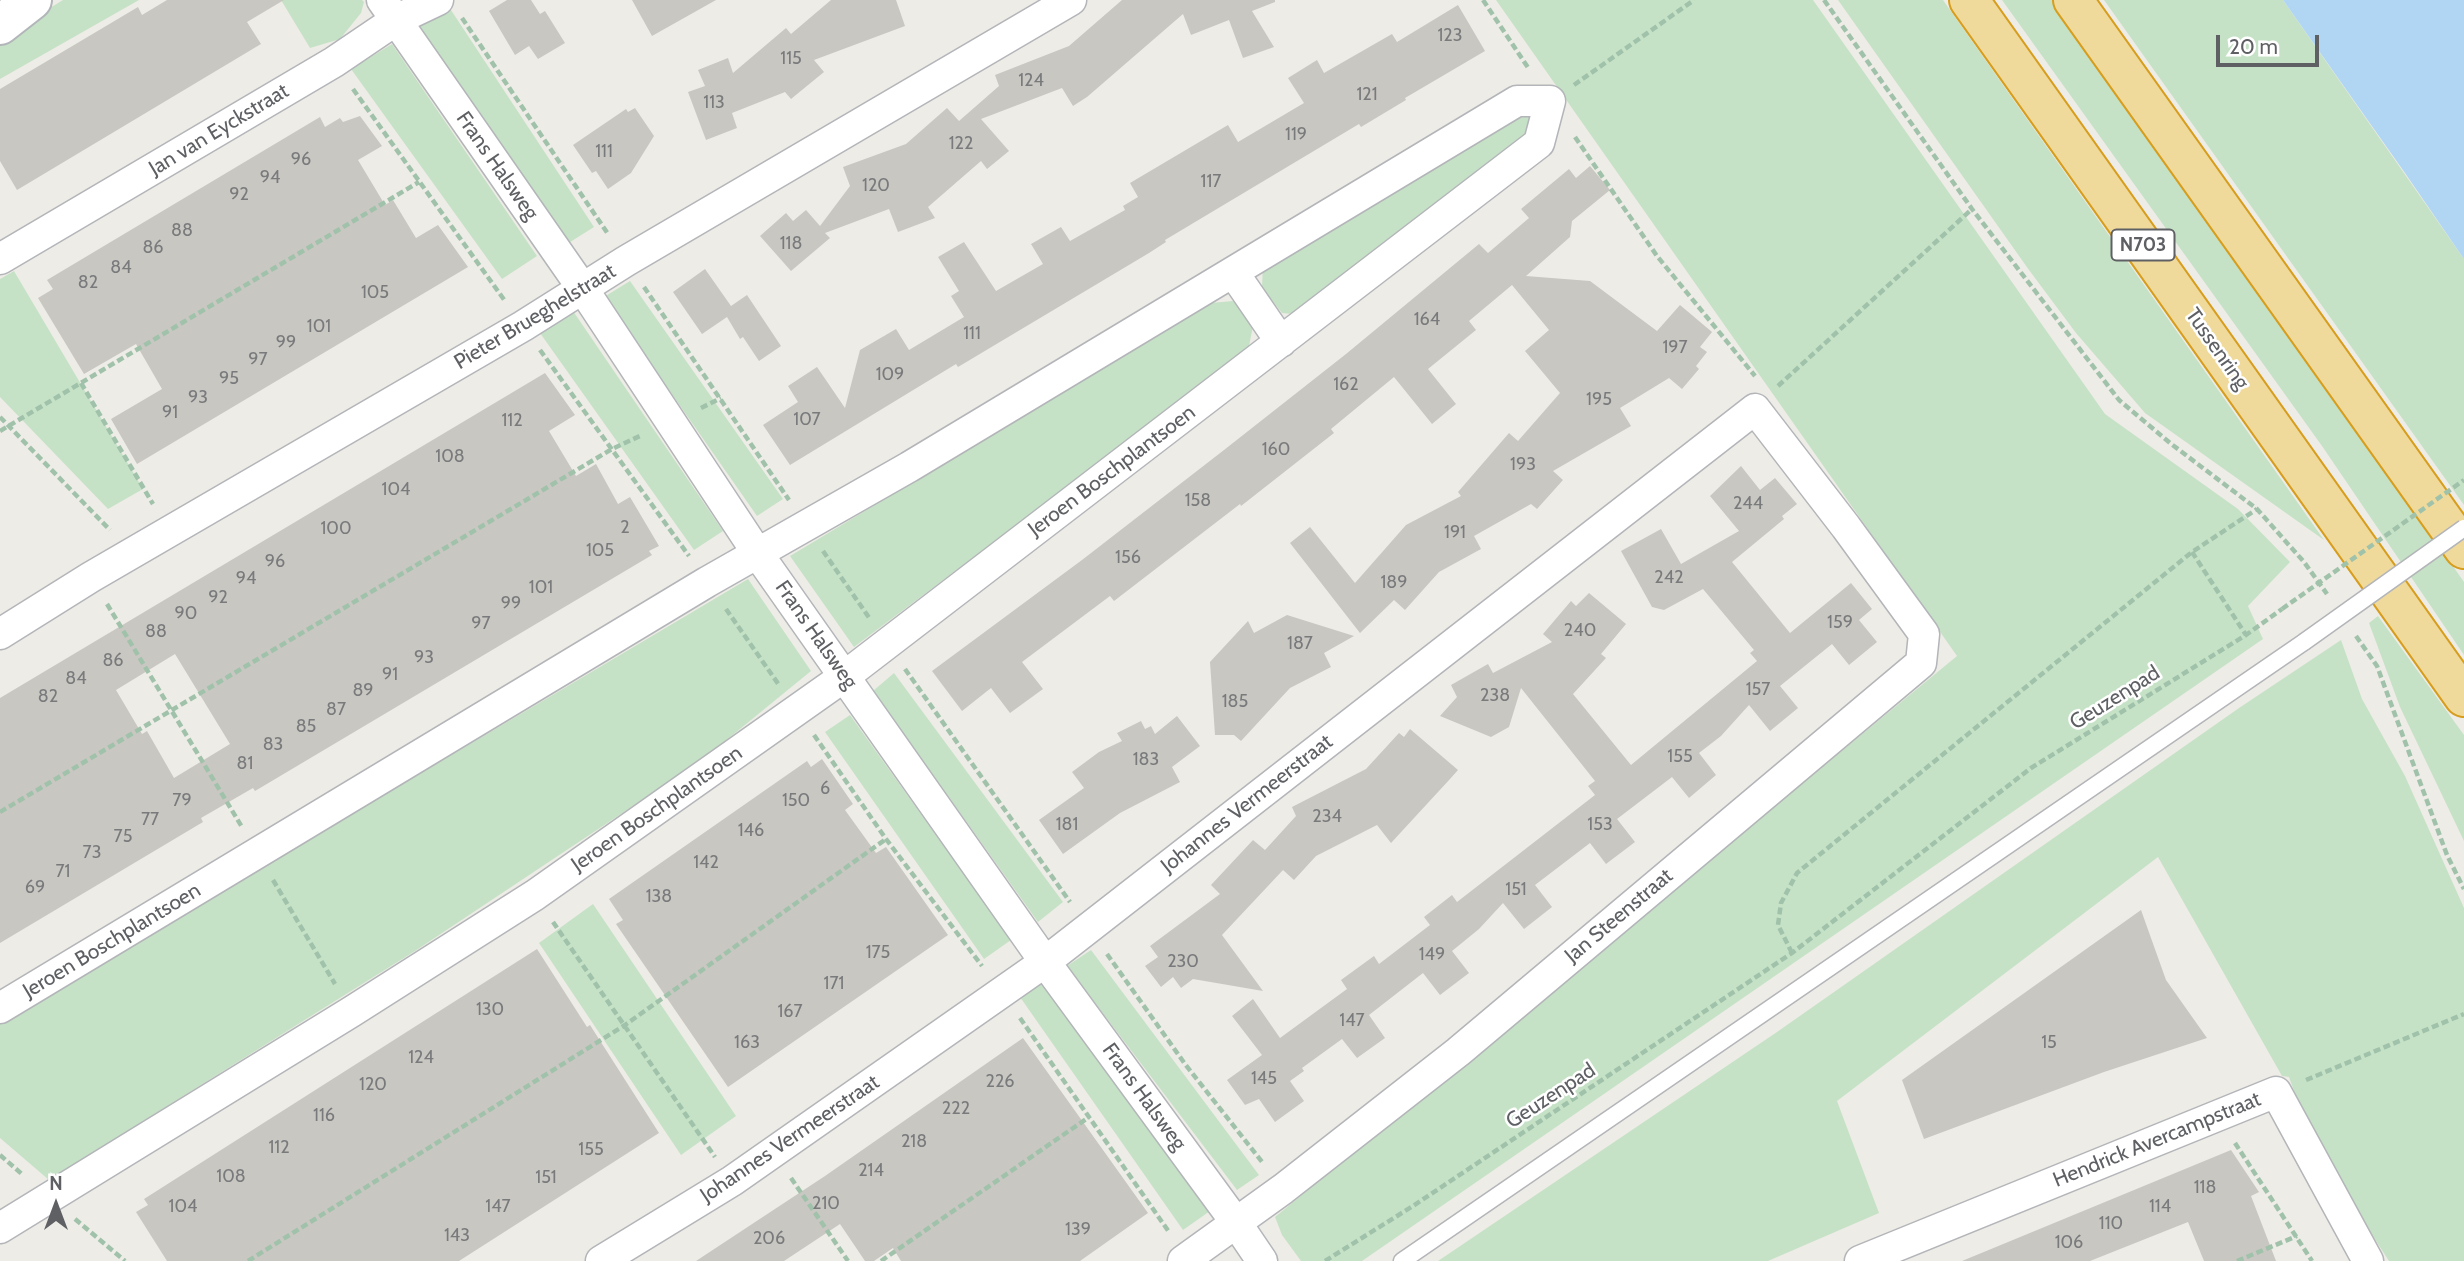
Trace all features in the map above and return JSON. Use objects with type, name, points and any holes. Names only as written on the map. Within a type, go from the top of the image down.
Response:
[{"type":"highway","name":"Tussenring","points":[[1969,0],[2464,697]]},
{"type":"highway","points":[[2073,0],[2464,549]]},
{"type":"main road","points":[[0,24],[32,0]]},
{"type":"street","name":"Pieter Brueghelstraat","points":[[0,634],[132,553],[523,326],[626,261],[1070,0]]},
{"type":"street","name":"Jan van Eyckstraat","points":[[0,259],[334,62],[389,10],[447,5]]},
{"type":"street","name":"Frans Halsweg","points":[[389,10],[583,289],[758,554],[1045,962],[1262,1261]]},
{"type":"street","name":"Jeroen Boschplantsoen","points":[[0,1008],[707,582],[806,526],[1517,101],[1550,101],[1539,143],[845,676],[535,895],[0,1228]]},
{"type":"street","points":[[1233,272],[1281,342]]},
{"type":"street","name":"Jan Steenstraat","points":[[1185,1260],[1283,1189],[1458,1052],[1921,663],[1924,634],[1846,527],[1763,401]]},
{"type":"street","name":"Johannes Vermeerstraat","points":[[601,1261],[732,1181],[1045,962],[1763,401]]},
{"type":"street","name":"Hendrick Avercampstraat","points":[[1860,1261],[2276,1092],[2368,1261]]},
{"type":"lane","points":[[1402,1261],[2304,642],[2464,528]]},
{"type":"path","points":[[1483,0],[1657,256],[1763,401],[1972,209]]},
{"type":"path","points":[[1550,101],[1695,0]]},
{"type":"path","points":[[1824,0],[1972,209],[2119,400],[2170,443],[2257,509],[2304,562],[2334,605]]},
{"type":"path","points":[[447,5],[721,398],[886,643],[1185,1064],[1283,1189]]},
{"type":"path","points":[[334,62],[707,582],[886,838],[1002,991],[1185,1260]]},
{"type":"path","points":[[0,431],[419,182]]},
{"type":"path","points":[[81,383],[169,532]]},
{"type":"path","points":[[0,812],[612,449],[721,398]]},
{"type":"path","points":[[0,417],[132,553]]},
{"type":"path","name":"Geuzenpad","points":[[1325,1261],[1413,1206],[1791,953],[2031,768],[2246,635],[2464,480]]},
{"type":"path","points":[[1791,953],[1779,925],[1781,903],[1797,873],[2192,552],[2257,509]]},
{"type":"path","points":[[2192,552],[2246,635]]},
{"type":"path","points":[[91,578],[351,1012]]},
{"type":"path","points":[[2349,627],[2377,666],[2447,855],[2464,889]]},
{"type":"path","points":[[248,1261],[625,1025],[886,838]]},
{"type":"path","points":[[535,895],[732,1181]]},
{"type":"path","points":[[2276,1092],[2464,1014]]},
{"type":"path","points":[[2217,1116],[2312,1261]]},
{"type":"path","points":[[881,1261],[1089,1117]]},
{"type":"path","points":[[773,1152],[848,1261]]},
{"type":"path","points":[[2237,1261],[2297,1236]]},
{"type":"green space","points":[[63,0],[139,0],[0,79],[0,38]]},
{"type":"green space","points":[[281,0],[364,2],[361,13],[340,39],[310,48]]},
{"type":"green space","points":[[1496,0],[1813,0],[2105,414],[2238,509],[2290,562],[2248,606],[2263,639],[1362,1261],[1301,1261],[1282,1235],[1275,1217],[1957,656]]},
{"type":"green space","points":[[1838,0],[1943,0],[2324,540],[2145,413],[2076,333],[2029,270]]},
{"type":"green space","points":[[2002,0],[2053,0],[2345,412],[2464,582],[2464,655],[2322,446]]},
{"type":"green space","points":[[2104,0],[2283,0],[2464,259],[2464,505]]},
{"type":"green space","points":[[449,7],[594,227],[567,244],[415,29]]},
{"type":"green space","points":[[392,44],[537,256],[502,279],[351,69]]},
{"type":"green space","points":[[1528,110],[1534,123],[1525,138],[1303,315],[1282,313],[1262,288],[1263,263]]},
{"type":"green space","points":[[14,271],[143,489],[108,509],[0,397],[0,279]]},
{"type":"green space","points":[[630,281],[783,499],[757,516],[604,297]]},
{"type":"green space","points":[[1233,301],[1253,326],[1248,351],[854,647],[790,556],[1211,303]]},
{"type":"green space","points":[[573,311],[723,531],[694,550],[540,333]]},
{"type":"green space","points":[[748,579],[811,671],[702,760],[415,951],[49,1180],[0,1138],[0,1023]]},
{"type":"green space","points":[[2378,616],[2464,735],[2464,841],[2400,707],[2369,623]]},
{"type":"green space","points":[[2341,640],[2362,699],[2405,776],[2464,908],[2464,1261],[2389,1261],[2313,1144],[2289,1077],[2282,1076],[2158,857],[1837,1101],[1879,1213],[1768,1261],[1438,1261],[1777,1032],[2239,708]]},
{"type":"green space","points":[[894,673],[1063,902],[1038,922],[873,691]]},
{"type":"green space","points":[[850,715],[1011,940],[984,959],[825,732]]},
{"type":"green space","points":[[593,904],[736,1116],[681,1155],[539,943]]},
{"type":"green space","points":[[1091,950],[1259,1175],[1237,1190],[1067,966]]},
{"type":"green space","points":[[1044,981],[1210,1211],[1183,1230],[1020,997]]},
{"type":"water","points":[[2283,0],[2464,0],[2464,259],[2405,173]]},
{"type":"building","points":[[167,0],[284,0],[247,22],[261,44],[17,190],[0,161],[0,89],[138,7],[142,15]]},
{"type":"building","points":[[507,0],[531,0],[540,14],[545,11],[565,43],[538,59],[529,46],[515,55],[489,11]]},
{"type":"building","points":[[632,0],[716,0],[652,36]]},
{"type":"building","points":[[831,0],[896,0],[905,26],[814,60],[824,72],[791,99],[785,92],[732,113],[737,128],[706,140],[688,92],[705,86],[698,70],[728,58],[733,73],[786,28],[791,34]]},
{"type":"building","points":[[1122,0],[1275,0],[1252,11],[1274,47],[1243,58],[1229,20],[1191,35],[1183,14],[1073,106],[1062,88],[981,119],[1009,151],[987,169],[981,161],[928,207],[935,218],[898,232],[889,209],[825,233],[830,238],[791,271],[760,236],[786,213],[793,221],[806,210],[820,226],[850,186],[843,167],[906,144],[947,108],[959,121],[999,86],[995,75],[1069,46]]},
{"type":"building","points":[[1458,5],[1485,51],[1405,98],[1406,100],[1361,127],[1359,124],[1165,240],[1166,242],[1149,253],[958,367],[956,364],[790,465],[763,425],[798,402],[788,386],[817,367],[845,408],[860,350],[896,329],[909,350],[964,317],[951,296],[959,291],[938,257],[964,242],[996,291],[1043,264],[1031,244],[1061,227],[1070,241],[1125,210],[1123,206],[1138,197],[1130,183],[1228,125],[1238,142],[1304,103],[1288,78],[1317,60],[1324,73],[1392,34],[1397,42]]},
{"type":"building","points":[[635,108],[654,136],[631,173],[608,189],[596,171],[592,173],[573,145],[626,109],[628,112]]},
{"type":"building","points":[[360,116],[382,146],[358,160],[385,205],[393,200],[416,238],[438,225],[468,267],[137,464],[111,419],[162,389],[136,344],[84,374],[38,298],[53,289],[47,280],[320,117],[325,127],[340,118],[343,122]]},
{"type":"building","points":[[1590,166],[1610,190],[1572,221],[1570,237],[1526,276],[1590,281],[1657,331],[1680,305],[1712,332],[1700,347],[1707,352],[1696,366],[1699,369],[1682,389],[1669,378],[1620,408],[1631,426],[1553,471],[1563,480],[1537,509],[1531,504],[1474,536],[1481,549],[1439,572],[1405,610],[1394,600],[1360,633],[1290,543],[1310,527],[1355,583],[1406,525],[1461,496],[1458,492],[1509,433],[1518,441],[1560,393],[1525,351],[1549,330],[1512,285],[1469,321],[1476,330],[1428,369],[1456,404],[1432,424],[1394,377],[1331,429],[1334,433],[1241,506],[1240,504],[1114,601],[1110,596],[1022,662],[1043,689],[1010,713],[991,688],[962,711],[932,671],[1224,450],[1479,244],[1488,253],[1529,218],[1521,209],[1569,169],[1576,178]]},
{"type":"building","points":[[705,269],[731,306],[747,295],[781,346],[759,361],[743,337],[740,339],[727,317],[702,334],[673,292]]},
{"type":"building","points":[[545,373],[575,415],[549,431],[576,476],[596,464],[618,504],[630,497],[659,546],[649,551],[652,555],[255,791],[253,788],[201,818],[203,822],[0,943],[0,698]],"holes":[[[175,654],[230,744],[174,778],[147,731],[142,734],[116,690]]]},
{"type":"building","points":[[1741,466],[1760,490],[1775,478],[1797,504],[1782,516],[1784,519],[1732,562],[1790,633],[1851,583],[1872,609],[1859,620],[1877,642],[1849,665],[1832,644],[1780,686],[1798,708],[1770,731],[1749,705],[1721,736],[1699,753],[1716,775],[1689,798],[1672,777],[1617,819],[1635,842],[1606,864],[1590,843],[1535,885],[1552,907],[1524,929],[1503,903],[1479,929],[1452,951],[1469,973],[1440,995],[1423,973],[1369,1015],[1385,1038],[1357,1058],[1342,1039],[1302,1068],[1304,1071],[1290,1081],[1304,1101],[1275,1122],[1259,1099],[1245,1105],[1227,1080],[1262,1055],[1232,1016],[1253,999],[1280,1038],[1347,989],[1341,980],[1374,956],[1379,964],[1430,925],[1424,917],[1452,895],[1457,902],[1595,795],[1588,786],[1595,781],[1521,688],[1509,727],[1491,737],[1440,716],[1457,697],[1451,685],[1488,664],[1493,673],[1552,642],[1543,634],[1571,601],[1576,606],[1589,593],[1626,624],[1601,654],[1606,658],[1573,694],[1631,765],[1757,661],[1750,653],[1754,650],[1703,589],[1664,610],[1652,607],[1621,551],[1661,529],[1681,564],[1739,531],[1710,496]]},
{"type":"building","points":[[1287,615],[1354,636],[1324,653],[1331,667],[1290,688],[1241,741],[1234,735],[1215,735],[1210,662],[1248,621],[1254,633]]},
{"type":"building","points":[[1177,716],[1200,746],[1172,767],[1180,782],[1120,813],[1063,854],[1039,820],[1084,788],[1072,772],[1099,752],[1122,741],[1117,733],[1141,721],[1145,729],[1151,726],[1155,734]]},
{"type":"building","points":[[1410,729],[1458,770],[1450,779],[1391,843],[1377,825],[1316,856],[1294,880],[1283,870],[1222,935],[1263,991],[1193,979],[1181,988],[1173,977],[1161,987],[1145,966],[1158,957],[1150,946],[1220,894],[1211,885],[1253,840],[1265,850],[1296,816],[1292,807],[1366,769],[1399,733],[1404,737]]},
{"type":"building","points":[[822,759],[853,804],[845,810],[876,853],[886,847],[948,935],[728,1087],[616,924],[623,920],[609,899],[807,761],[811,767]]},
{"type":"building","points":[[2141,910],[2166,980],[2207,1038],[2104,1072],[1924,1139],[1902,1080]]},
{"type":"building","points":[[537,949],[587,1027],[590,1025],[659,1133],[459,1261],[167,1261],[136,1212],[148,1205],[144,1199]]},
{"type":"building","points":[[1023,1038],[1148,1213],[1080,1261],[901,1261],[893,1248],[874,1261],[865,1261],[840,1224],[784,1261],[696,1261],[825,1176]]},
{"type":"building","points":[[2231,1150],[2259,1192],[2251,1196],[2276,1261],[2204,1261],[2188,1222],[2090,1261],[1962,1261]]}]
